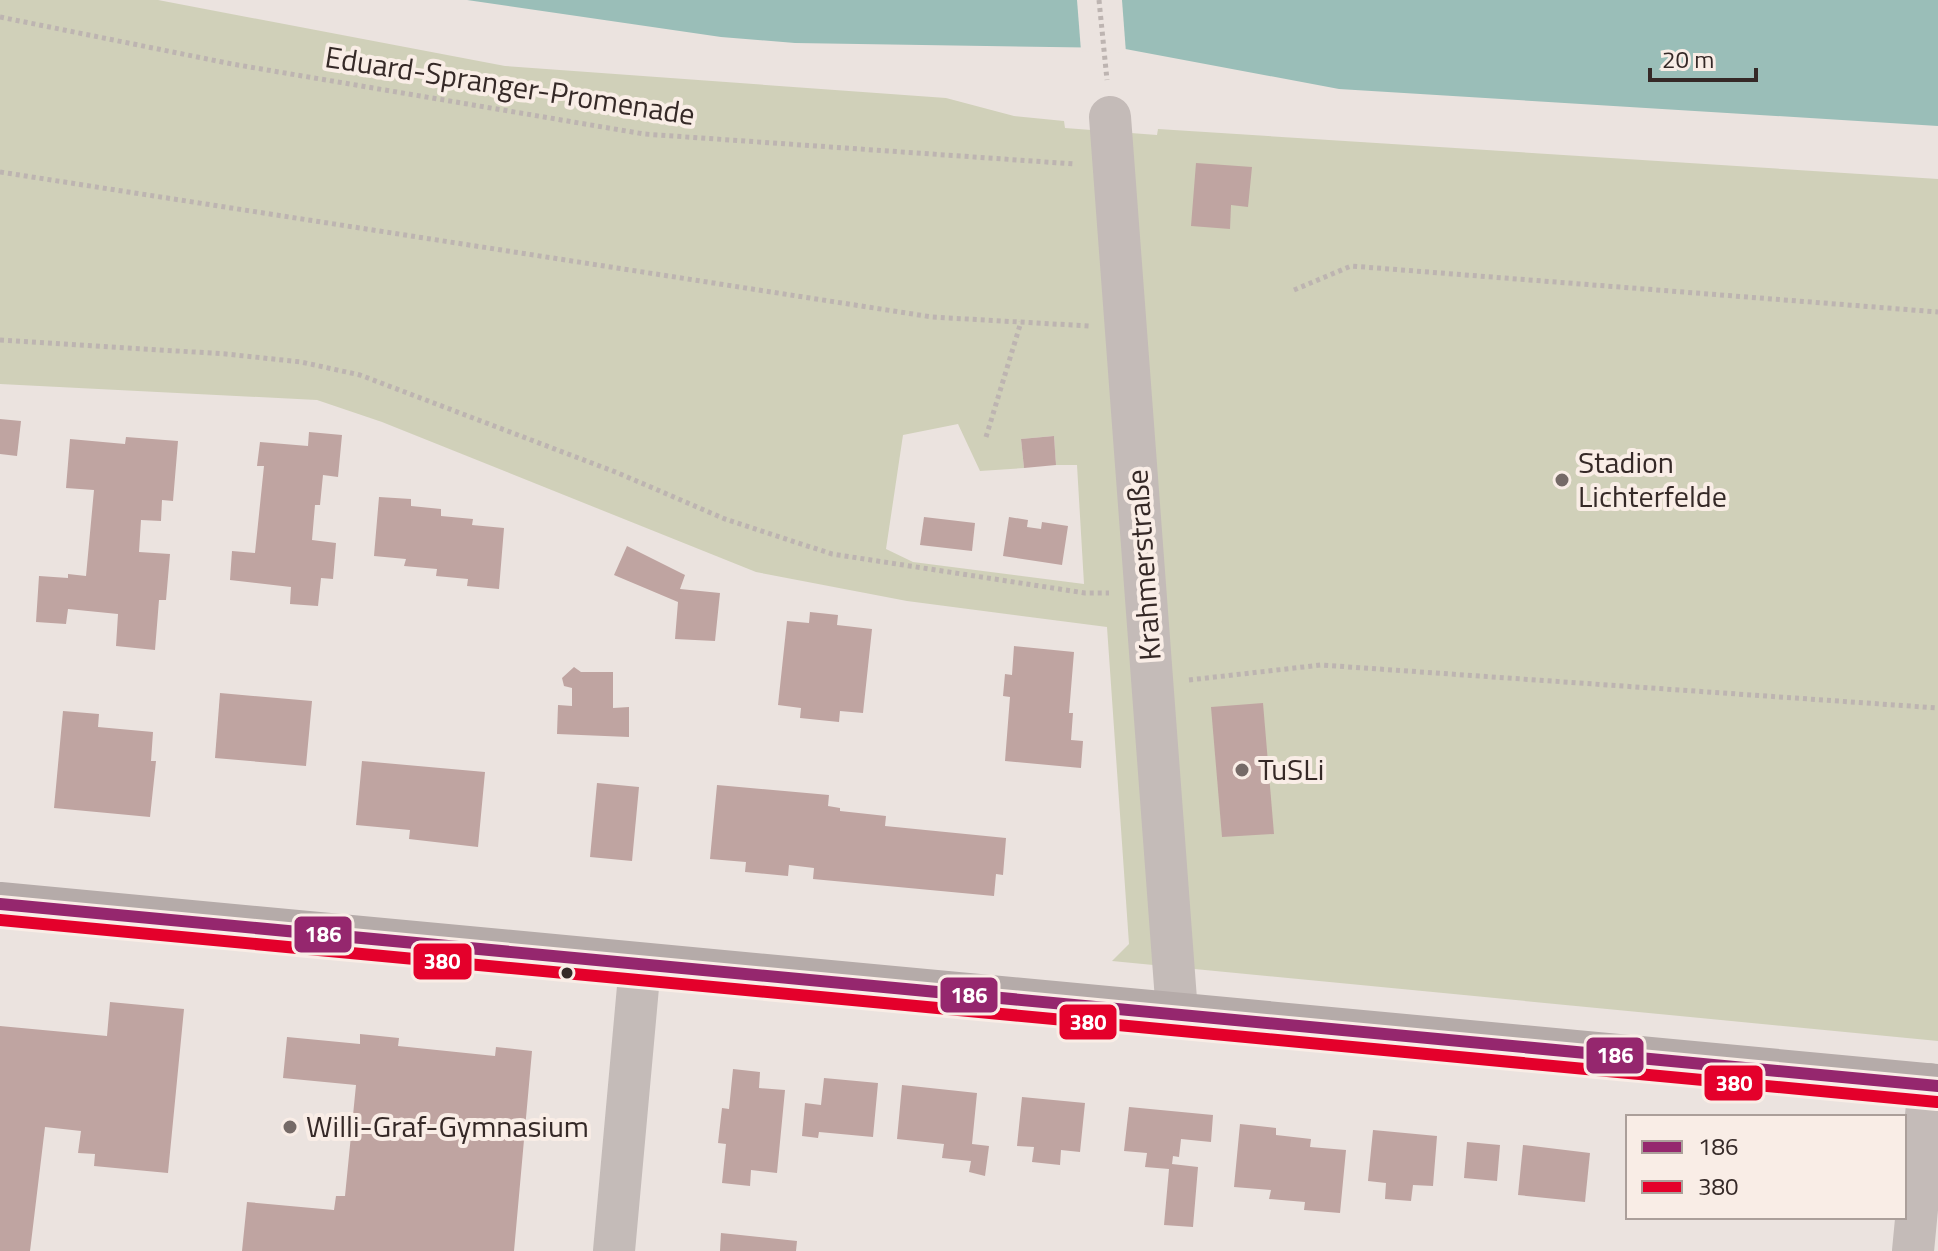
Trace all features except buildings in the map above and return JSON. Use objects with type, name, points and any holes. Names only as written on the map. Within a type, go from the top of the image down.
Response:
[{"type":"street","name":"Krahmerstraße","points":[[1110,117],[1177,1013]]},
{"type":"street","points":[[0,904],[1933,1085],[1913,1251]]},
{"type":"street","points":[[614,1251],[640,965]]},
{"type":"path","points":[[1099,0],[1110,117]]},
{"type":"path","name":"Eduard-Spranger-Promenade","points":[[0,17],[232,64],[644,134],[1114,167]]},
{"type":"path","points":[[0,172],[932,317],[1126,328]]},
{"type":"path","points":[[1294,290],[1351,266],[1938,312]]},
{"type":"path","points":[[986,437],[1021,322]]},
{"type":"path","points":[[0,340],[301,362],[360,375],[618,473],[725,519],[832,554],[1085,593],[1146,593]]},
{"type":"path","points":[[1153,684],[1321,665],[1938,708]]},
{"type":"green space","points":[[0,0],[158,0],[505,66],[946,98],[1014,116],[1064,121],[1065,128],[1157,135],[1158,129],[1938,179],[1938,1041],[1112,961],[1129,944],[1107,627],[907,601],[756,572],[382,422],[317,400],[0,384]],"holes":[[[958,424],[980,471],[1024,468],[1021,439],[1054,436],[1056,465],[1077,465],[1084,584],[913,562],[886,549],[903,435]]]},
{"type":"water","points":[[467,0],[1938,0],[1938,126],[1339,89],[1120,48],[795,43],[721,37]]},
{"type":"pier","points":[[1077,0],[1122,0],[1126,53],[1081,51]]},
{"type":"transit line","name":"186","points":[[0,904],[1938,1086]]},
{"type":"transit line","name":"380","points":[[0,920],[1937,1102]]},
{"type":"place","name":"Stadion Lichterfelde","points":[[1562,480]]},
{"type":"place","name":"TuSLi","points":[[1242,770]]},
{"type":"place","name":"Willi-Graf-Gymnasium","points":[[290,1127]]}]
